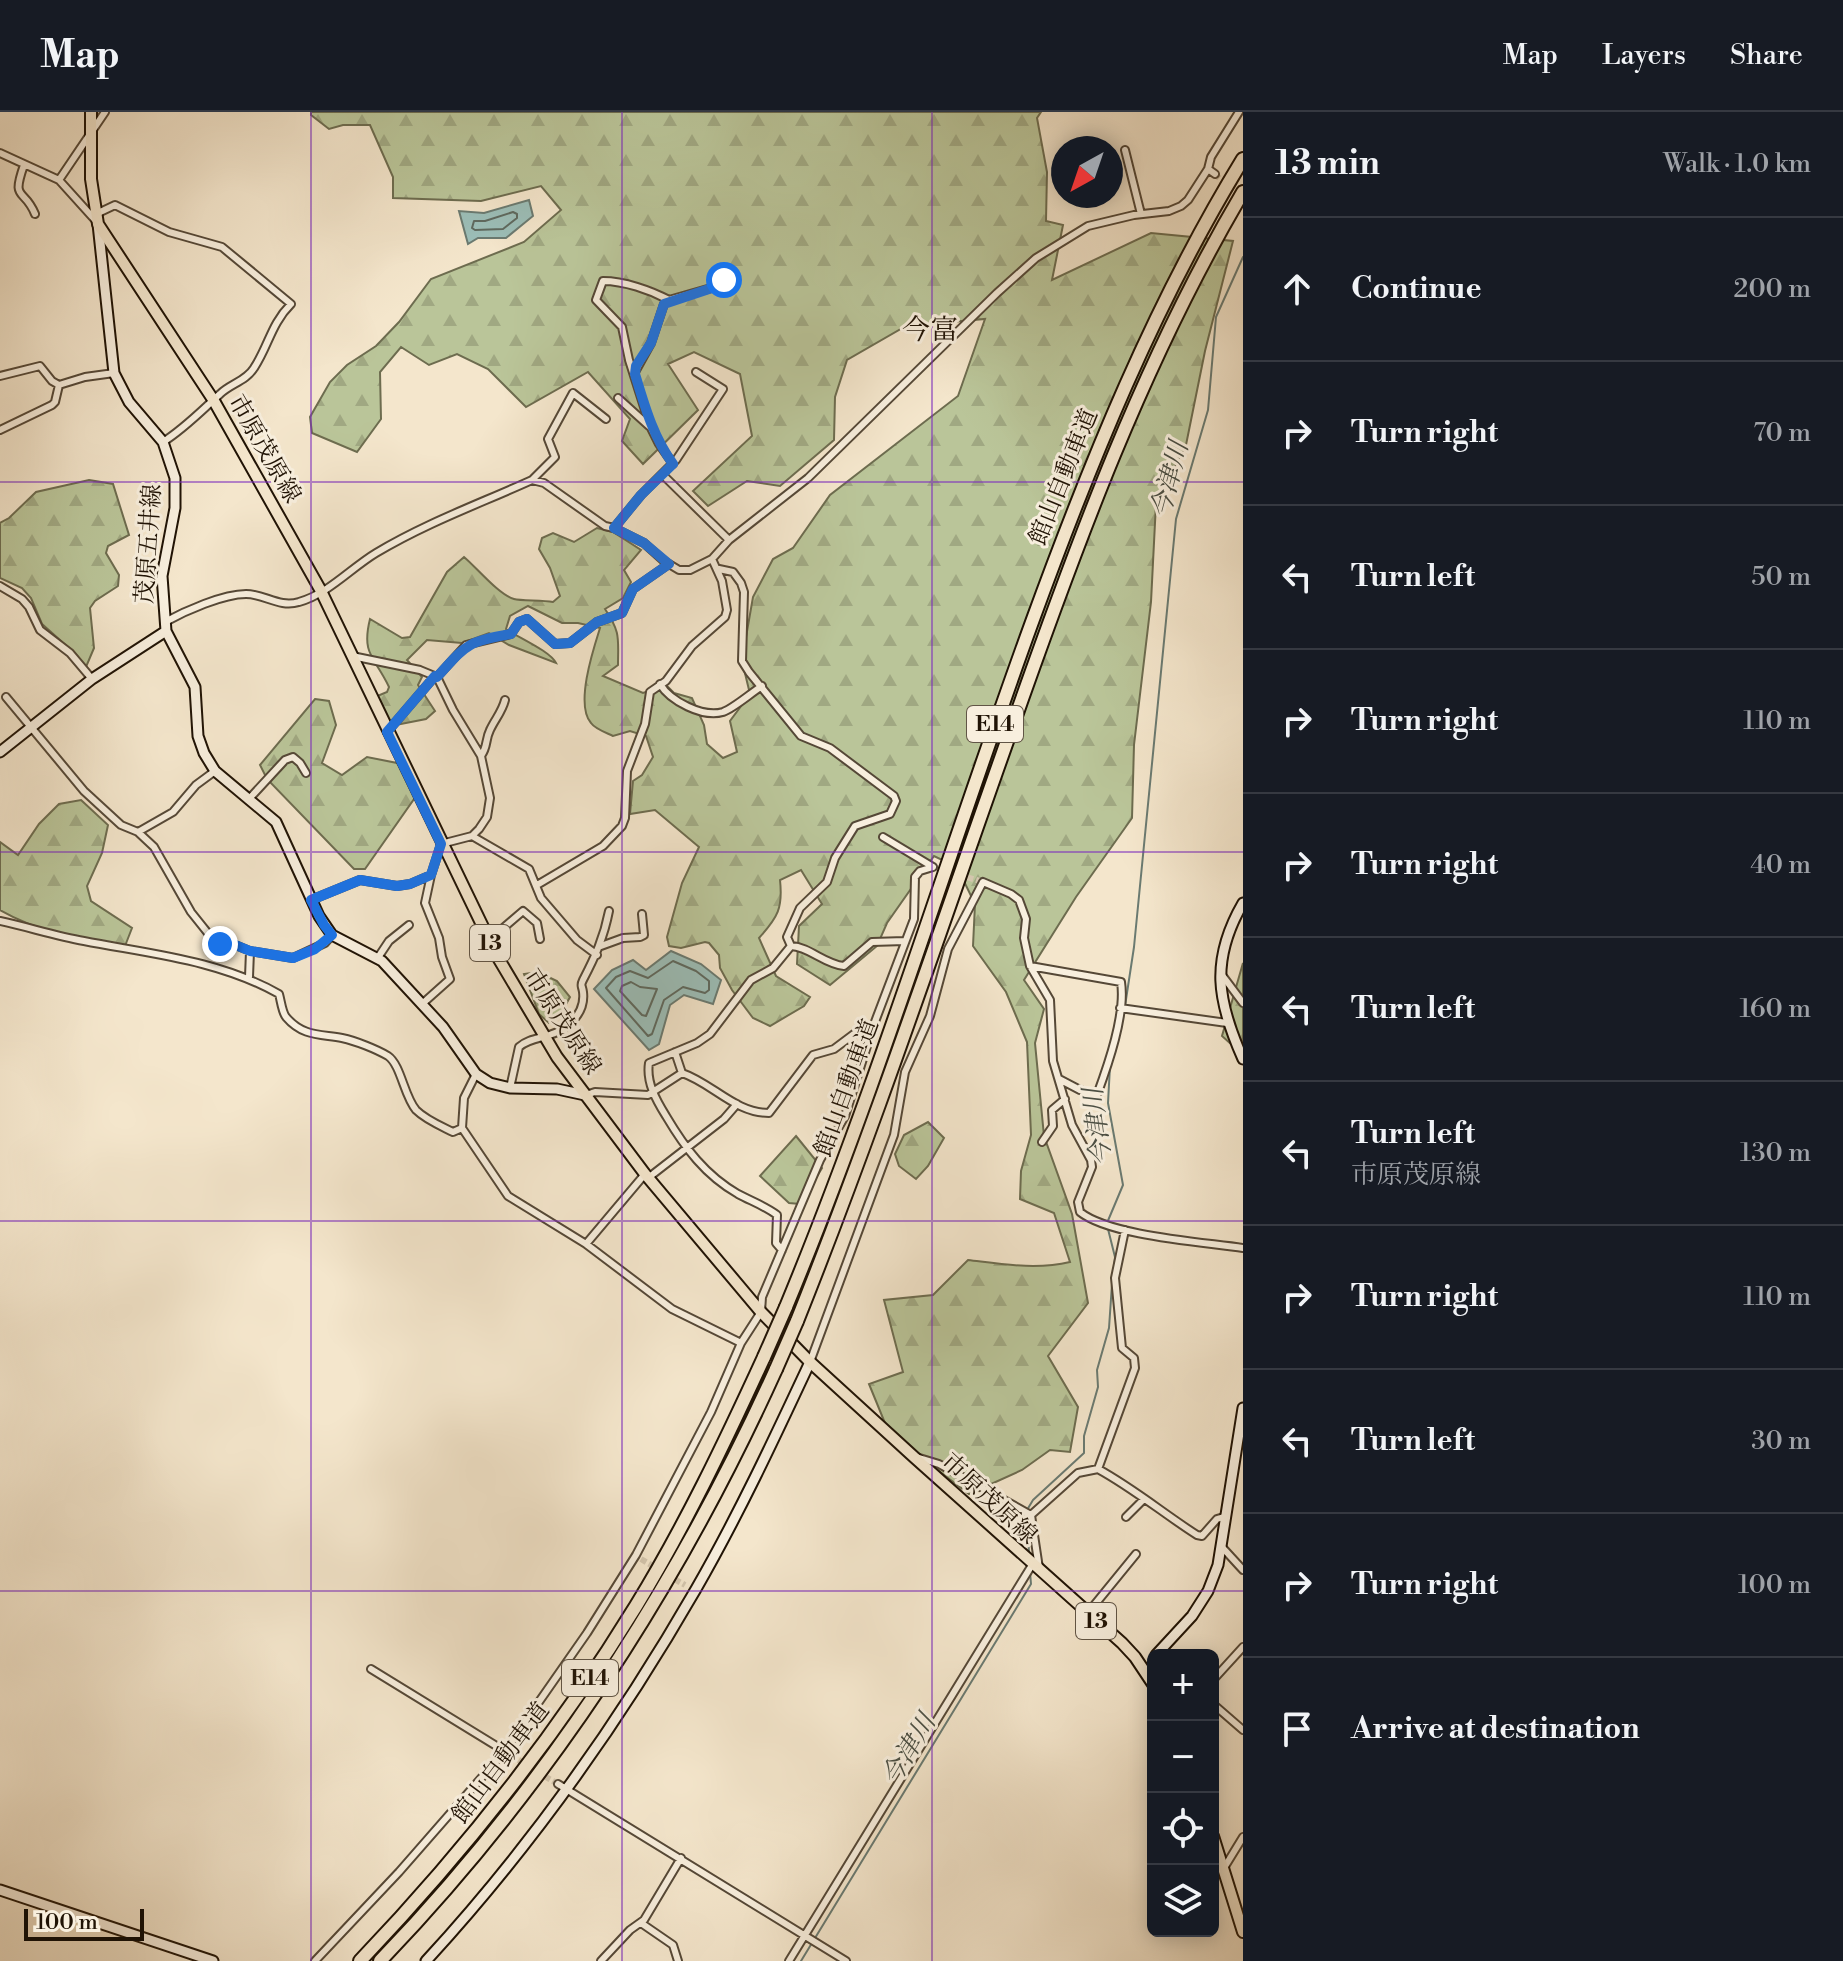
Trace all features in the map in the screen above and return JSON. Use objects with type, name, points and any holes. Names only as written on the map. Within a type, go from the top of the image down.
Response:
[{"type":"highway","name":"館山自動車道","points":[[360,1961],[476,1833],[538,1752],[637,1605],[716,1460],[786,1307],[859,1118],[989,741],[1073,513],[1129,378],[1171,289],[1243,159]]},
{"type":"highway","name":"館山自動車道","points":[[380,1961],[487,1842],[550,1761],[600,1690],[703,1520],[797,1321],[873,1126],[1088,516],[1187,295],[1243,192]]},
{"type":"main road","points":[[91,112],[96,219]]},
{"type":"main road","name":"市原茂原線","points":[[96,219],[214,401],[321,591],[497,956],[546,1039],[585,1095],[646,1176],[761,1312],[810,1362],[1129,1650],[1147,1675]]},
{"type":"main road","points":[[1219,1853],[1243,1932]]},
{"type":"street","points":[[59,180],[105,112]]},
{"type":"street","points":[[532,480],[544,483],[605,526],[644,543],[679,570],[690,570],[712,559],[729,540],[808,478],[1036,258],[1088,226],[1181,206],[1212,172],[1211,157],[1239,112]]},
{"type":"street","points":[[1125,150],[1141,214]]},
{"type":"street","points":[[0,153],[59,180],[96,219],[115,205],[169,232],[215,244],[238,258],[291,304],[279,317],[254,369],[243,380],[221,392],[185,428],[163,442]]},
{"type":"street","points":[[24,165],[16,186],[19,195],[35,214]]},
{"type":"street","name":"茂原五井線","points":[[0,752],[165,626],[162,576],[176,495],[175,478],[163,442],[129,402],[114,373],[96,219]]},
{"type":"street","points":[[635,374],[636,366],[651,343],[664,304],[718,286],[724,280]]},
{"type":"street","points":[[669,300],[651,291],[613,281],[603,281],[596,300],[622,327],[629,360],[652,428],[673,464]]},
{"type":"street","points":[[0,376],[40,366],[59,385],[114,373]]},
{"type":"street","points":[[614,528],[641,495],[673,464],[723,389],[696,372]]},
{"type":"street","points":[[0,430],[52,405],[59,385]]},
{"type":"street","points":[[606,419],[573,393],[548,439],[555,457],[532,480],[437,519],[377,552],[300,602],[286,605],[241,594],[185,611],[165,626],[195,687],[198,736],[215,771],[276,822],[311,900],[332,935],[377,959],[443,1027],[476,1074],[490,1083],[510,1088],[557,1089],[585,1095],[595,1092],[648,1095],[682,1073],[693,1076],[737,1104],[760,1113],[769,1113],[813,1055],[834,1049],[854,1034],[873,1027]]},
{"type":"street","points":[[618,398],[652,428]]},
{"type":"street","points":[[663,475],[729,540]]},
{"type":"street","points":[[537,885],[603,846],[622,826],[630,763],[645,724],[650,692],[666,681],[692,646],[725,617],[726,600],[719,569],[712,559]]},
{"type":"street","points":[[387,732],[466,645],[480,639],[511,634],[519,622],[527,619],[555,644],[570,643],[597,622],[622,613],[633,589],[669,564]]},
{"type":"street","points":[[719,569],[733,572],[741,583],[745,603],[742,661],[801,736],[830,748],[894,796],[896,801],[890,814],[855,826],[845,838],[822,889],[800,908],[787,937],[791,946]]},
{"type":"street","points":[[0,586],[22,599],[40,630],[70,653],[92,679]]},
{"type":"street","points":[[351,656],[436,676]]},
{"type":"street","points":[[422,1004],[450,979],[425,903],[441,844],[472,836],[487,817],[490,798],[481,756],[436,676]]},
{"type":"street","points":[[660,684],[674,701],[717,713],[725,711],[762,686]]},
{"type":"street","points":[[6,697],[84,791],[121,825],[138,832],[159,853],[191,912],[215,942],[293,958],[315,949],[332,935]]},
{"type":"street","points":[[481,756],[488,746],[489,732],[505,700]]},
{"type":"street","points":[[248,800],[285,760],[296,758],[306,773]]},
{"type":"street","points":[[138,832],[173,812],[196,785],[215,771]]},
{"type":"street","points":[[472,836],[523,864],[537,885],[541,898],[577,940],[597,955]]},
{"type":"street","points":[[315,1961],[508,1754],[638,1557],[711,1412],[741,1343],[761,1312],[762,1297],[820,1160],[845,1116],[873,1027],[914,919],[915,877],[920,871],[933,867],[883,837]]},
{"type":"street","points":[[311,900],[360,880],[397,886],[431,875]]},
{"type":"street","points":[[426,1961],[466,1917],[646,1671],[743,1503],[810,1362],[894,1135],[905,1072],[930,1016],[948,949],[983,882],[1019,900],[1026,919],[1024,938],[1030,966],[1050,1000],[1053,1061],[1072,1125],[1092,1167],[1078,1202],[1080,1212],[1125,1230],[1243,1248]]},
{"type":"street","points":[[1243,903],[1230,926],[1223,950],[1219,984],[1227,1023],[1240,1042],[1243,1059]]},
{"type":"street","points":[[497,956],[505,951],[497,939],[499,934],[523,911],[537,923],[540,939]]},
{"type":"street","points":[[510,1088],[519,1047],[561,1031],[580,1014],[583,1003],[580,983],[601,946],[609,911]]},
{"type":"street","points":[[601,946],[644,935],[642,914]]},
{"type":"street","points":[[1,922],[81,941],[205,964],[249,977],[279,994],[284,1016],[300,1028],[322,1038],[343,1038],[386,1054],[395,1062],[414,1108],[424,1117],[453,1132],[462,1128]]},
{"type":"street","points":[[377,959],[389,941],[409,925]]},
{"type":"street","points":[[791,946],[844,966],[872,942],[905,941]]},
{"type":"street","points":[[782,1250],[776,1243],[777,1215],[705,1170],[686,1148],[653,1091],[648,1072],[649,1063],[710,1034],[751,980],[773,968],[791,946]]},
{"type":"street","points":[[249,977],[250,951]]},
{"type":"street","points":[[1030,966],[1121,982],[1120,1008],[1107,1068],[1097,1095],[1059,1079]]},
{"type":"street","points":[[1220,972],[1243,1003]]},
{"type":"street","points":[[1120,1008],[1227,1023]]},
{"type":"street","points":[[675,1052],[682,1073]]},
{"type":"street","points":[[476,1074],[464,1098],[462,1128],[508,1196],[586,1244],[672,1309],[741,1343]]},
{"type":"street","points":[[1042,1142],[1053,1126],[1052,1110],[1065,1099]]},
{"type":"street","points":[[586,1244],[646,1176],[724,1119],[737,1104]]},
{"type":"street","points":[[1098,1469],[1135,1368],[1134,1358],[1122,1348],[1115,1278],[1125,1230]]},
{"type":"street","points":[[1162,1649],[1192,1616],[1208,1591],[1218,1565],[1243,1408]]},
{"type":"street","points":[[914,1457],[939,1464],[1031,1515]]},
{"type":"street","points":[[789,1961],[1032,1565],[1031,1515],[1078,1473],[1098,1469],[1121,1481],[1197,1535],[1202,1536],[1217,1519],[1227,1516]]},
{"type":"street","points":[[1126,1517],[1144,1499]]},
{"type":"street","points":[[1221,1546],[1243,1570]]},
{"type":"street","points":[[1087,1614],[1136,1554]]},
{"type":"street","points":[[685,1585],[695,1590]]},
{"type":"street","points":[[1219,1674],[1242,1653]]},
{"type":"street","points":[[1144,1670],[1147,1666]]},
{"type":"street","points":[[371,1669],[508,1754]]},
{"type":"street","points":[[1219,1709],[1243,1730]]},
{"type":"street","points":[[562,1787],[846,1961]]},
{"type":"street","points":[[1224,1868],[1243,1837]]},
{"type":"street","points":[[601,1961],[630,1930],[641,1923],[681,1858]]},
{"type":"street","points":[[0,1890],[213,1961]]},
{"type":"street","points":[[641,1923],[673,1945],[678,1961]]},
{"type":"green space","points":[[311,112],[1041,112],[1037,118],[1047,172],[1046,221],[1063,225],[1052,280],[1151,233],[1233,241],[1205,351],[1186,445],[1156,503],[1151,602],[1134,745],[1132,818],[1076,897],[1024,980],[1044,1009],[1035,1043],[1044,1136],[1072,1214],[1088,1303],[1048,1356],[1078,1407],[1070,1452],[1050,1450],[1022,1470],[969,1494],[889,1433],[869,1384],[903,1372],[884,1300],[933,1295],[968,1260],[1032,1266],[1070,1262],[1054,1213],[1020,1199],[1021,1171],[1031,1135],[1027,1042],[1006,992],[973,946],[975,904],[957,867],[934,856],[887,923],[877,946],[830,985],[797,964],[799,926],[822,904],[801,870],[780,880],[778,912],[759,938],[776,976],[810,997],[804,1006],[770,1026],[753,1018],[732,990],[720,968],[719,955],[709,943],[681,948],[669,946],[667,937],[682,883],[699,847],[655,810],[630,814],[633,781],[642,775],[653,757],[646,736],[630,731],[613,736],[595,727],[587,715],[587,677],[600,628],[562,623],[528,606],[510,616],[506,629],[541,649],[556,663],[509,645],[489,633],[462,643],[427,640],[407,660],[422,677],[418,685],[435,711],[426,719],[396,725],[387,719],[375,697],[387,692],[389,687],[371,655],[367,641],[370,619],[402,638],[410,637],[447,572],[464,557],[508,596],[517,600],[553,602],[560,596],[539,549],[542,538],[553,533],[574,542],[597,528],[613,532],[641,550],[624,570],[631,582],[623,598],[605,609],[618,636],[618,665],[603,676],[643,693],[666,685],[674,693],[692,698],[704,725],[707,744],[723,758],[737,752],[730,721],[750,694],[742,661],[753,597],[773,559],[793,548],[830,495],[958,396],[985,319],[906,326],[847,360],[835,397],[834,440],[780,486],[747,481],[708,506],[693,491],[752,436],[740,374],[694,352],[668,364],[698,410],[643,464],[622,441],[630,419],[588,372],[526,407],[488,369],[457,354],[429,365],[401,347],[380,372],[381,419],[357,452],[312,433],[310,417],[330,382],[347,365],[376,346],[399,322],[431,279],[524,242],[561,210],[541,186],[481,201],[393,198],[393,177],[370,125],[343,125],[329,129]]},
{"type":"green space","points":[[89,480],[113,484],[129,535],[108,546],[106,553],[119,575],[118,586],[95,601],[90,608],[94,648],[86,667],[42,624],[31,598],[22,588],[0,578],[0,523],[36,492]]},
{"type":"green space","points":[[315,699],[329,701],[336,725],[322,763],[342,775],[367,757],[397,763],[421,789],[365,869],[354,869],[267,779],[260,765]]},
{"type":"green space","points":[[81,800],[108,825],[102,853],[87,886],[91,901],[132,928],[125,946],[46,930],[0,910],[0,842],[18,855],[39,824],[59,804]]},
{"type":"green space","points":[[1243,963],[1243,1055],[1222,1036]]},
{"type":"green space","points":[[538,972],[557,981],[570,997],[561,1013],[549,1023],[539,1014],[524,974]]},
{"type":"green space","points":[[928,1122],[944,1138],[928,1166],[916,1179],[899,1166],[895,1154],[904,1135]]},
{"type":"green space","points":[[796,1136],[822,1168],[800,1204],[789,1203],[760,1176]]},
{"type":"water","points":[[529,200],[533,216],[506,238],[478,238],[468,244],[459,211],[484,213]]},
{"type":"water","points":[[671,951],[701,964],[721,980],[713,1004],[684,995],[670,1005],[659,1044],[649,1050],[594,989],[612,970],[633,960],[646,970]]},
{"type":"waterway","name":"今津川","points":[[1125,1006],[1134,947],[1176,519],[1208,410],[1216,317],[1243,257]]},
{"type":"waterway","name":"今津川","points":[[1107,1223],[1123,1185],[1108,1103],[1110,1066]]},
{"type":"waterway","name":"今津川","points":[[1108,1229],[1115,1257],[1114,1269]]},
{"type":"waterway","name":"今津川","points":[[1027,1510],[1033,1500],[1084,1453],[1084,1436],[1098,1387],[1097,1370],[1109,1328],[1112,1284]]},
{"type":"waterway","name":"今津川","points":[[1027,1516],[1029,1553]]},
{"type":"waterway","name":"今津川","points":[[801,1961],[1031,1584],[1030,1572]]},
{"type":"tunnel","points":[[1215,174],[1240,199]]},
{"type":"tunnel","points":[[933,867],[983,882]]},
{"type":"tunnel","points":[[641,1559],[658,1569]]},
{"type":"tunnel","points":[[667,1575],[685,1585]]},
{"type":"tunnel","points":[[511,1755],[528,1766]]},
{"type":"tunnel","points":[[537,1772],[558,1784]]},
{"type":"district","name":"今富","points":[[930,330]]},
{"type":"route","points":[[220,944],[298,957],[325,943],[332,935],[311,900],[360,880],[397,886],[431,875],[441,844],[387,732],[466,645],[480,639],[511,634],[519,622],[527,619],[555,644],[570,643],[597,622],[622,613],[633,589],[669,564],[644,543],[614,528],[641,495],[673,464],[650,426],[635,374],[636,366],[651,343],[664,304],[718,286],[724,280]]}]
